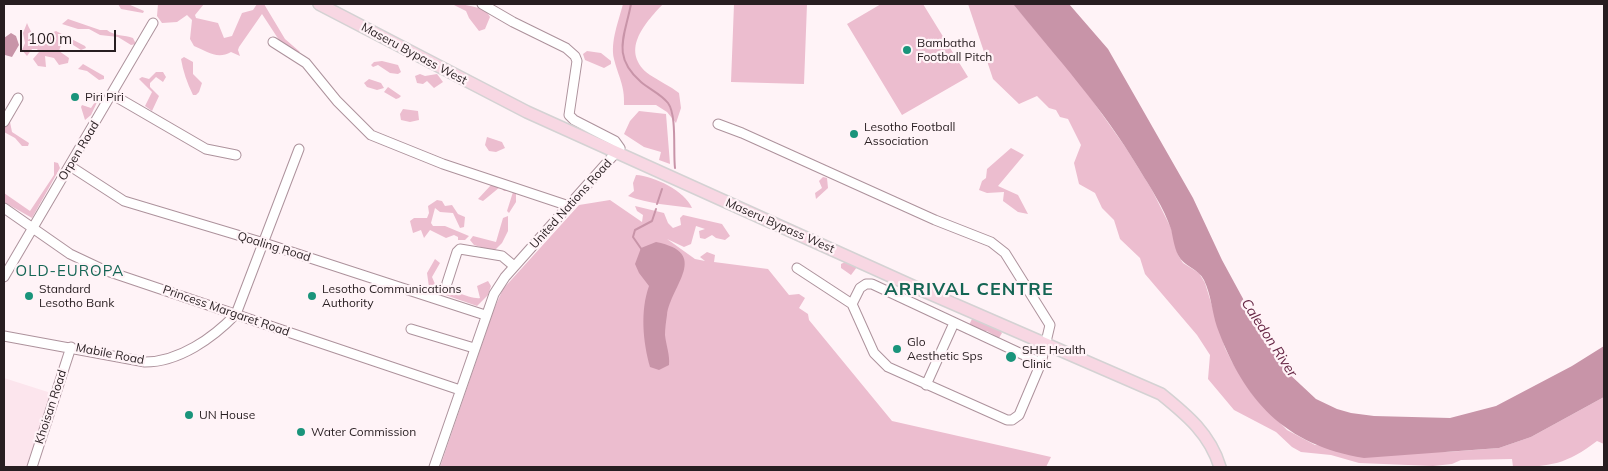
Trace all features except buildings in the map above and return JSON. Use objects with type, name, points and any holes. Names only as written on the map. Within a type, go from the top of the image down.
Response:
[{"type":"main road","name":"Maseru Bypass West","points":[[319,4],[527,112],[1047,345],[1161,394],[1183,411],[1204,433],[1220,467]]},
{"type":"street","name":"United Nations Road","points":[[434,467],[485,315],[494,294],[514,266],[620,148],[615,141],[574,120],[569,115],[577,61],[575,56],[566,48],[513,22],[482,4]]},
{"type":"street","name":"Orpen Road","points":[[4,277],[113,95],[153,24]]},
{"type":"street","points":[[273,42],[306,63],[337,101],[371,136],[443,164],[569,206]]},
{"type":"street","points":[[113,95],[206,149],[236,154]]},
{"type":"street","points":[[4,122],[18,98]]},
{"type":"street","points":[[718,124],[926,216],[991,242],[1005,254],[1050,325],[1047,345],[1041,363],[1019,415],[1012,420],[1007,420],[926,386],[888,367],[874,353],[852,304],[797,268]]},
{"type":"street","name":"Mabile Road","points":[[4,336],[122,358],[157,362],[202,342],[221,329],[236,314],[299,150]]},
{"type":"street","name":"Qoaling Road","points":[[70,166],[124,201],[264,243],[485,315]]},
{"type":"street","name":"Princess Margaret Road","points":[[4,208],[85,262],[460,390]]},
{"type":"street","points":[[447,283],[457,252],[460,249],[502,256],[514,266]]},
{"type":"street","points":[[852,304],[860,288],[866,284],[872,284],[1041,363]]},
{"type":"street","points":[[926,386],[954,323]]},
{"type":"street","points":[[411,329],[474,348]]},
{"type":"street","name":"Khoisan Road","points":[[32,467],[71,347]]},
{"type":"shaded area","points":[[118,4],[128,4],[144,11],[143,13],[121,9]]},
{"type":"shaded area","points":[[158,4],[204,4],[195,15],[196,18],[218,23],[224,38],[232,36],[242,13],[253,10],[257,4],[264,4],[285,39],[300,52],[296,54],[279,40],[262,14],[239,47],[240,56],[231,52],[221,55],[212,54],[194,46],[190,39],[192,20],[187,15],[177,22],[162,23],[157,16]]},
{"type":"shaded area","points":[[452,4],[485,9],[490,17],[485,29],[479,31],[466,11]]},
{"type":"shaded area","points":[[623,4],[663,4],[642,29],[635,48],[636,57],[641,66],[650,75],[679,93],[681,108],[676,123],[667,112],[656,105],[624,105],[622,86],[613,52]]},
{"type":"shaded area","points":[[734,4],[807,4],[804,84],[731,82]]},
{"type":"shaded area","name":"Bambatha Football Pitch","points":[[881,4],[923,4],[968,77],[902,115],[847,24]]},
{"type":"shaded area","points":[[968,4],[1013,4],[1075,76],[1126,148],[1152,190],[1171,228],[1178,255],[1183,263],[1199,273],[1205,283],[1225,348],[1232,362],[1252,394],[1287,430],[1315,445],[1447,452],[1499,448],[1531,437],[1604,397],[1604,444],[1597,441],[1576,455],[1558,463],[1538,466],[1513,467],[1512,459],[1461,460],[1452,464],[1433,466],[1359,463],[1331,455],[1301,452],[1292,447],[1276,432],[1234,410],[1208,379],[1210,355],[1197,335],[1145,274],[1140,258],[1120,239],[1114,220],[1102,208],[1095,193],[1079,184],[1074,163],[1081,145],[1068,119],[1060,117],[1056,110],[1049,108],[1037,96],[1019,104],[993,79]]},
{"type":"shaded area","points":[[1013,4],[1069,4],[1108,49],[1193,198],[1222,260],[1266,341],[1286,371],[1316,399],[1351,413],[1374,416],[1450,418],[1496,406],[1572,366],[1604,346],[1604,397],[1531,437],[1499,448],[1364,458],[1336,452],[1290,430],[1271,415],[1255,398],[1240,377],[1217,327],[1204,280],[1178,255],[1165,213],[1125,147],[1079,84]]},
{"type":"shaded area","points":[[68,19],[100,30],[107,30],[133,38],[136,44],[131,45],[118,37],[100,35],[89,29],[78,29],[62,24]]},
{"type":"shaded area","points":[[27,23],[33,34],[41,42],[49,44],[49,34],[56,31],[86,48],[81,50],[70,43],[62,42],[59,51],[69,58],[68,63],[59,65],[54,58],[45,56],[46,67],[38,66],[33,59],[39,52],[37,49],[32,49],[27,56],[22,50],[25,43],[23,33]]},
{"type":"shaded area","points":[[11,33],[16,36],[19,45],[12,57],[5,55],[4,59],[4,38]]},
{"type":"shaded area","points":[[587,51],[601,53],[611,61],[611,64],[604,68],[585,60],[583,54]]},
{"type":"shaded area","points":[[184,57],[193,62],[193,74],[202,83],[196,95],[193,95],[186,77],[181,59]]},
{"type":"shaded area","points":[[382,61],[398,65],[401,72],[398,74],[390,73],[378,65],[373,67],[371,65],[374,62]]},
{"type":"shaded area","points":[[83,64],[104,76],[104,79],[99,80],[87,71],[78,69]]},
{"type":"shaded area","points":[[156,72],[163,72],[166,77],[163,82],[156,77],[150,83],[150,87],[159,96],[152,111],[145,106],[152,92],[139,79],[142,77],[149,79]]},
{"type":"shaded area","points":[[420,74],[425,76],[437,74],[443,82],[434,88],[427,81],[423,84],[417,83],[415,76]]},
{"type":"shaded area","points":[[369,79],[381,83],[384,88],[377,90],[367,87],[364,83]]},
{"type":"shaded area","points":[[388,87],[401,96],[396,99],[384,92]]},
{"type":"shaded area","points":[[94,92],[99,93],[100,96],[91,115],[85,120],[81,107],[82,105],[91,108],[95,102],[90,95]]},
{"type":"shaded area","points":[[403,109],[418,111],[419,120],[410,122],[401,120],[400,114]]},
{"type":"shaded area","points":[[639,111],[666,114],[670,164],[659,160],[661,152],[644,147],[624,134],[630,121]]},
{"type":"shaded area","points":[[10,122],[12,132],[29,143],[28,146],[22,146],[15,138],[4,132],[4,124]]},
{"type":"shaded area","points":[[487,137],[502,142],[505,148],[496,152],[489,151],[485,145]]},
{"type":"shaded area","points":[[1011,148],[1024,155],[998,186],[1018,195],[1028,214],[1018,212],[1003,201],[1004,192],[987,193],[979,190],[982,181],[986,178],[987,169]]},
{"type":"shaded area","points":[[54,162],[58,163],[60,168],[32,218],[4,202],[4,193],[30,211],[54,175]]},
{"type":"shaded area","points":[[636,175],[660,181],[676,190],[692,208],[652,203],[628,196],[634,191],[633,183]]},
{"type":"shaded area","points":[[823,177],[827,178],[828,188],[816,199],[815,193],[822,188],[819,181]]},
{"type":"shaded area","points":[[498,184],[510,191],[504,191],[500,187],[483,201],[478,199],[491,185]]},
{"type":"shaded area","points":[[513,192],[516,193],[516,202],[509,213],[507,211]]},
{"type":"shaded area","points":[[437,200],[442,201],[445,206],[452,205],[458,214],[465,217],[464,227],[460,228],[453,213],[440,212],[435,208],[431,223],[433,226],[445,226],[469,236],[465,240],[458,240],[458,237],[454,235],[446,238],[430,230],[424,238],[421,230],[413,233],[410,221],[414,218],[427,218],[429,213],[428,206]]},
{"type":"shaded area","points":[[610,200],[642,222],[643,215],[637,211],[635,206],[664,213],[668,223],[673,228],[681,225],[680,218],[683,215],[722,224],[730,236],[725,240],[712,235],[705,239],[700,238],[699,231],[705,229],[696,226],[691,244],[684,247],[667,239],[695,259],[705,261],[700,257],[707,252],[715,255],[714,262],[768,269],[789,295],[799,294],[805,298],[799,308],[808,314],[809,320],[892,421],[1051,457],[1046,467],[440,467],[494,309],[503,289],[579,205]]},
{"type":"shaded area","points":[[508,216],[508,231],[502,243],[494,251],[474,245],[470,240],[473,236],[496,242],[503,218]]},
{"type":"shaded area","points":[[656,242],[672,247],[681,254],[685,262],[684,271],[670,304],[665,327],[669,365],[659,370],[650,367],[644,337],[644,306],[649,286],[635,264],[641,248]]},
{"type":"shaded area","points":[[435,259],[440,263],[432,277],[435,284],[465,295],[480,298],[477,286],[488,281],[491,286],[488,295],[477,306],[434,291],[429,287],[427,273]]},
{"type":"shaded area","points":[[845,262],[857,267],[851,275],[841,268],[841,264]]},
{"type":"shaded area","points":[[981,318],[989,326],[995,326],[999,329],[1002,333],[999,338],[987,331],[979,333],[969,325],[972,319]]},
{"type":"shaded area","points":[[4,378],[51,393],[27,467],[4,467]]},
{"type":"waterway","points":[[631,4],[622,45],[623,54],[632,72],[641,82],[665,100],[671,109],[674,125],[675,168]]},
{"type":"waterway","points":[[657,204],[662,189]]},
{"type":"waterway","points":[[642,250],[633,237],[635,230],[652,221],[656,209]]},
{"type":"place","name":"Bambatha Football Pitch","points":[[907,50]]},
{"type":"place","name":"Piri Piri","points":[[75,97]]},
{"type":"place","name":"Lesotho Football Association","points":[[854,134]]},
{"type":"place","name":"Standard Lesotho Bank","points":[[29,296]]},
{"type":"place","name":"Lesotho Communications Authority","points":[[312,296]]},
{"type":"place","name":"Glo Aesthetic Sps","points":[[897,349]]},
{"type":"place","name":"SHE Health Clinic","points":[[1011,357]]},
{"type":"place","name":"UN House","points":[[189,415]]},
{"type":"place","name":"Water Commission","points":[[301,432]]},
{"type":"district","name":"OLD-EUROPA","points":[[70,271]]},
{"type":"district","name":"ARRIVAL CENTRE","points":[[969,290]]},
{"type":"water label","name":"Caledon River","points":[[1269,338]]}]
